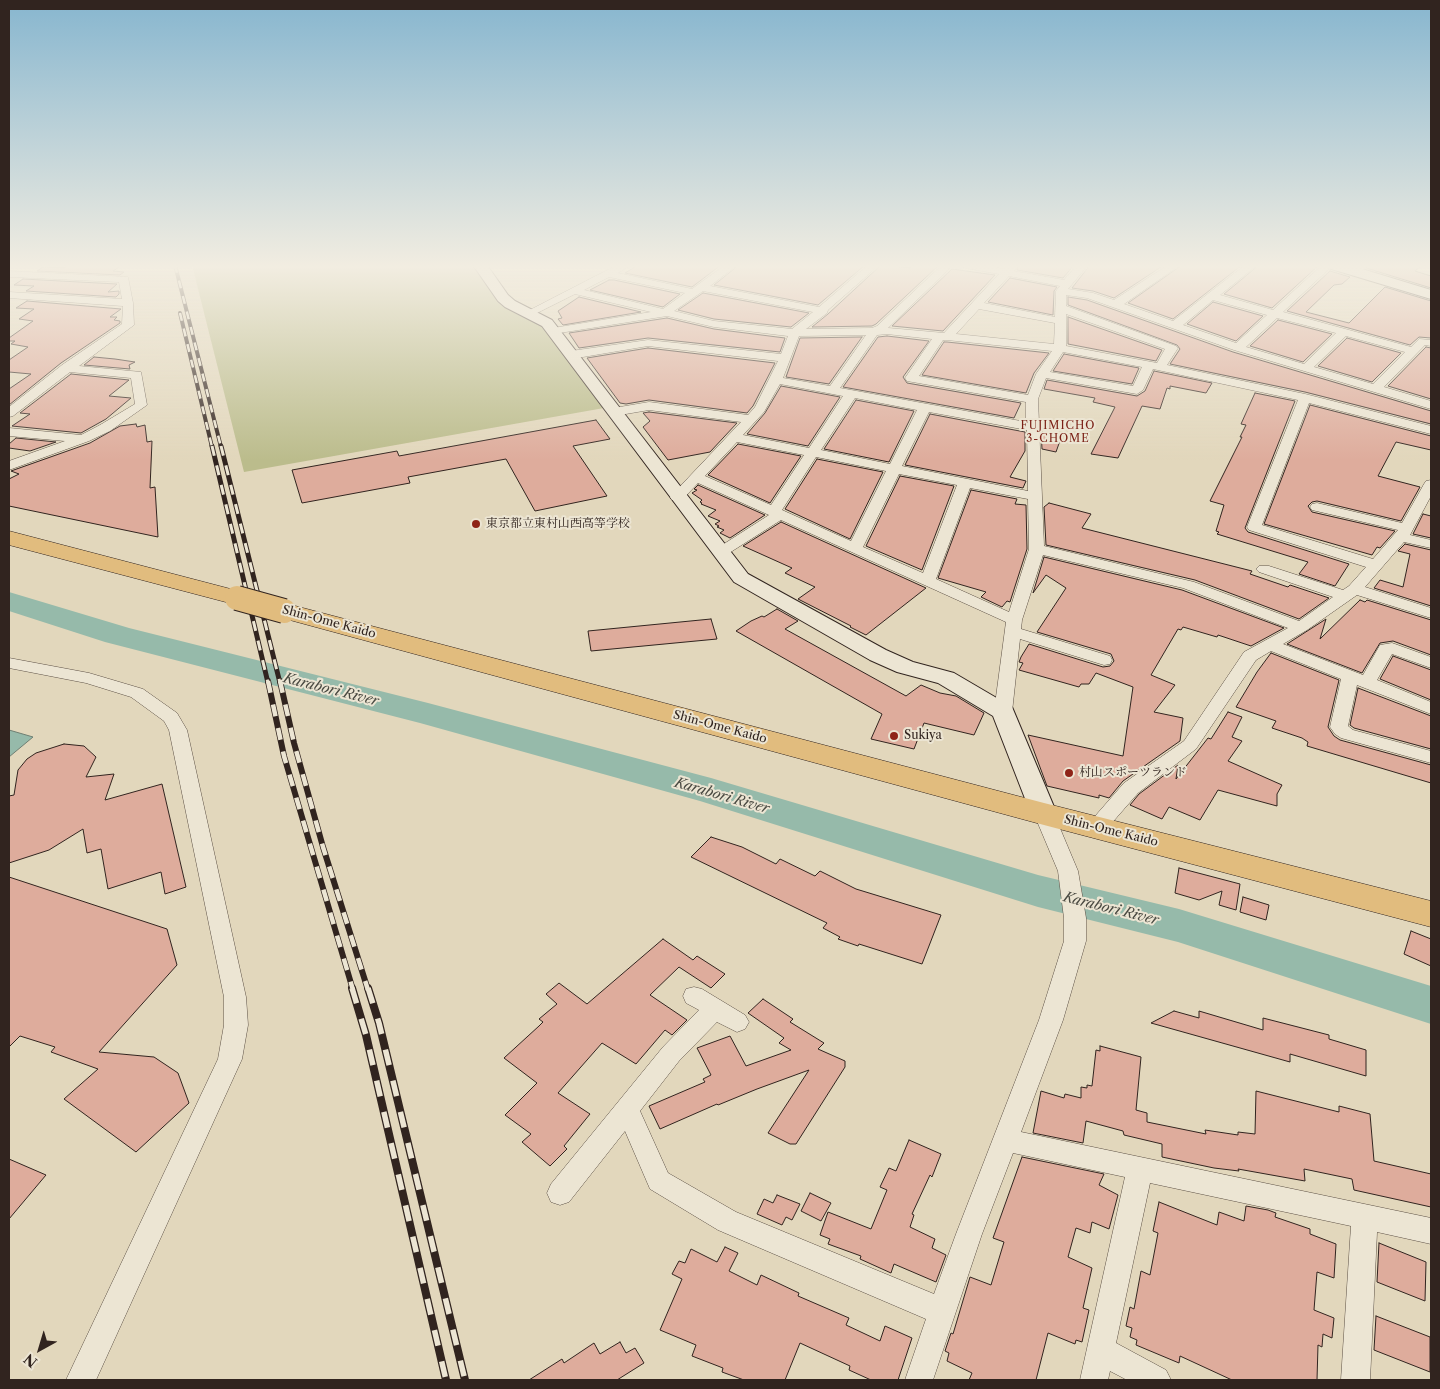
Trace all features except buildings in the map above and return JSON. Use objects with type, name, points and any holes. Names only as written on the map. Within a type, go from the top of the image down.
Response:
[{"type":"main road","name":"Shin-Ome Kaido","points":[[9,538],[1044,814],[1431,914]]},
{"type":"street","points":[[9,412],[66,368],[121,330]]},
{"type":"street","points":[[561,330],[553,331],[741,578],[869,650],[905,668],[946,678],[1003,712]]},
{"type":"street","points":[[766,330],[795,333],[887,330],[1060,348],[1305,398],[1431,430]]},
{"type":"street","points":[[678,497],[760,409],[776,380],[795,333],[799,330]]},
{"type":"street","points":[[951,330],[911,378],[1032,399]]},
{"type":"street","points":[[919,1380],[968,1234],[1052,1020],[1075,941],[1075,918],[1068,871],[1003,712],[1013,626],[1036,548],[1033,496],[1032,399],[1042,374],[1060,348],[1061,330]]},
{"type":"street","points":[[1042,374],[1138,390],[1155,366],[1172,348],[1122,330]]},
{"type":"street","points":[[1185,330],[1238,348],[1431,405]]},
{"type":"street","points":[[1238,348],[1258,330]]},
{"type":"street","points":[[1336,330],[1414,351]]},
{"type":"street","points":[[833,390],[874,331]]},
{"type":"street","points":[[1306,368],[1344,332]]},
{"type":"street","points":[[1376,388],[1423,341],[1431,343]]},
{"type":"street","points":[[571,355],[648,343],[784,358]]},
{"type":"street","points":[[9,466],[84,438],[105,428],[141,405],[137,374],[66,368]]},
{"type":"street","points":[[776,380],[1032,427]]},
{"type":"street","points":[[721,552],[777,512],[811,452],[851,394]]},
{"type":"street","points":[[1305,398],[1254,527],[1377,565]]},
{"type":"street","points":[[614,412],[649,406],[751,419]]},
{"type":"street","points":[[855,548],[925,407]]},
{"type":"street","points":[[9,432],[84,438]]},
{"type":"street","points":[[733,437],[1033,496]]},
{"type":"street","points":[[696,477],[928,581],[1013,626],[1104,660]]},
{"type":"street","points":[[928,581],[965,482]]},
{"type":"street","points":[[1097,827],[1131,788],[1190,745],[1250,656],[1301,627],[1350,592],[1377,565],[1403,532],[1431,484]]},
{"type":"street","points":[[1317,507],[1403,532],[1431,544]]},
{"type":"street","points":[[1036,548],[1188,586],[1301,627]]},
{"type":"street","points":[[1264,569],[1431,613]]},
{"type":"street","points":[[1269,644],[1431,708]]},
{"type":"street","points":[[1368,682],[1386,649],[1392,648],[1431,663]]},
{"type":"street","points":[[9,664],[89,678],[137,693],[171,717],[178,730],[236,997],[236,1025],[230,1059],[81,1380]]},
{"type":"street","points":[[1350,676],[1339,726],[1341,730],[1347,734],[1431,757]]},
{"type":"street","points":[[694,996],[737,1022]]},
{"type":"street","points":[[560,1193],[671,1054],[715,1009]]},
{"type":"street","points":[[627,1108],[659,1181],[727,1221],[941,1312]]},
{"type":"street","points":[[1006,1140],[1431,1231]]},
{"type":"street","points":[[1094,1380],[1140,1168]]},
{"type":"street","points":[[1356,1380],[1365,1217]]},
{"type":"street","points":[[1101,1350],[1156,1380]]},
{"type":"shaded area","points":[[208,330],[548,330],[604,408],[244,472]]},
{"type":"shaded area","points":[[9,730],[33,737],[9,757]]},
{"type":"waterway","name":"Karabori River","points":[[9,601],[117,635],[428,714],[711,791],[1038,891],[1179,926],[1431,1005]]},
{"type":"railway","points":[[184,330],[212,447]]},
{"type":"railway","points":[[191,330],[221,447]]},
{"type":"railway","points":[[212,446],[268,683]]},
{"type":"railway","points":[[221,446],[280,683]]},
{"type":"railway","points":[[268,681],[284,756],[353,990]]},
{"type":"railway","points":[[280,681],[294,743],[323,847],[368,990]]},
{"type":"railway","points":[[352,988],[366,1035],[446,1380]]},
{"type":"railway","points":[[368,988],[379,1023],[465,1380]]},
{"type":"place","name":"東京都立東村山西高等学校","points":[[476,524]]},
{"type":"place","name":"Sukiya","points":[[894,736]]},
{"type":"place","name":"村山スポーツランド","points":[[1069,773]]},
{"type":"district","name":"FUJIMICHO 3-CHOME","points":[[1058,432]]}]
